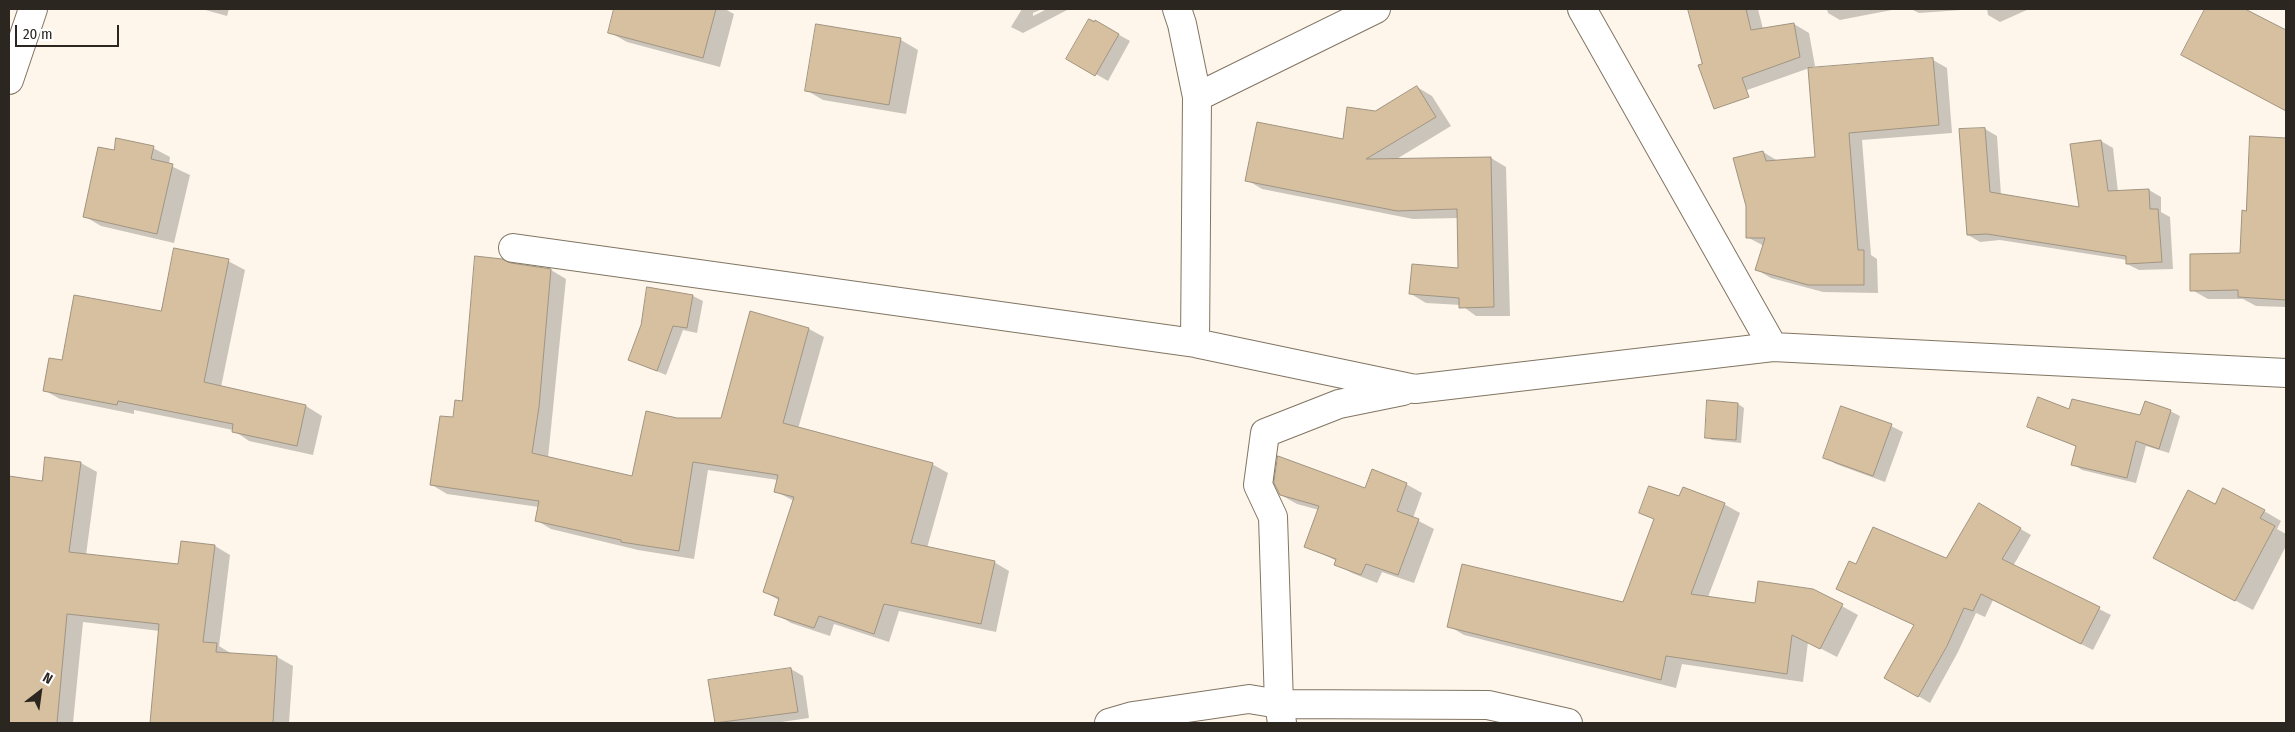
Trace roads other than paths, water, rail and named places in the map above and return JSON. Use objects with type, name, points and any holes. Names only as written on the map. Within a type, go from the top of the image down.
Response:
[{"type":"street","points":[[9,80],[33,9]]},
{"type":"street","points":[[1177,9],[1182,24],[1197,97],[1195,343]]},
{"type":"street","points":[[1197,97],[1376,9]]},
{"type":"street","points":[[1582,9],[1773,347]]},
{"type":"street","points":[[513,248],[1195,343],[1415,389]]},
{"type":"street","points":[[1281,714],[1273,517],[1258,485],[1265,434],[1339,404],[1415,389],[1773,347],[2286,373]]},
{"type":"street","points":[[1109,723],[1141,714],[1239,700],[1249,700],[1281,714],[1488,705],[1568,723]]}]
